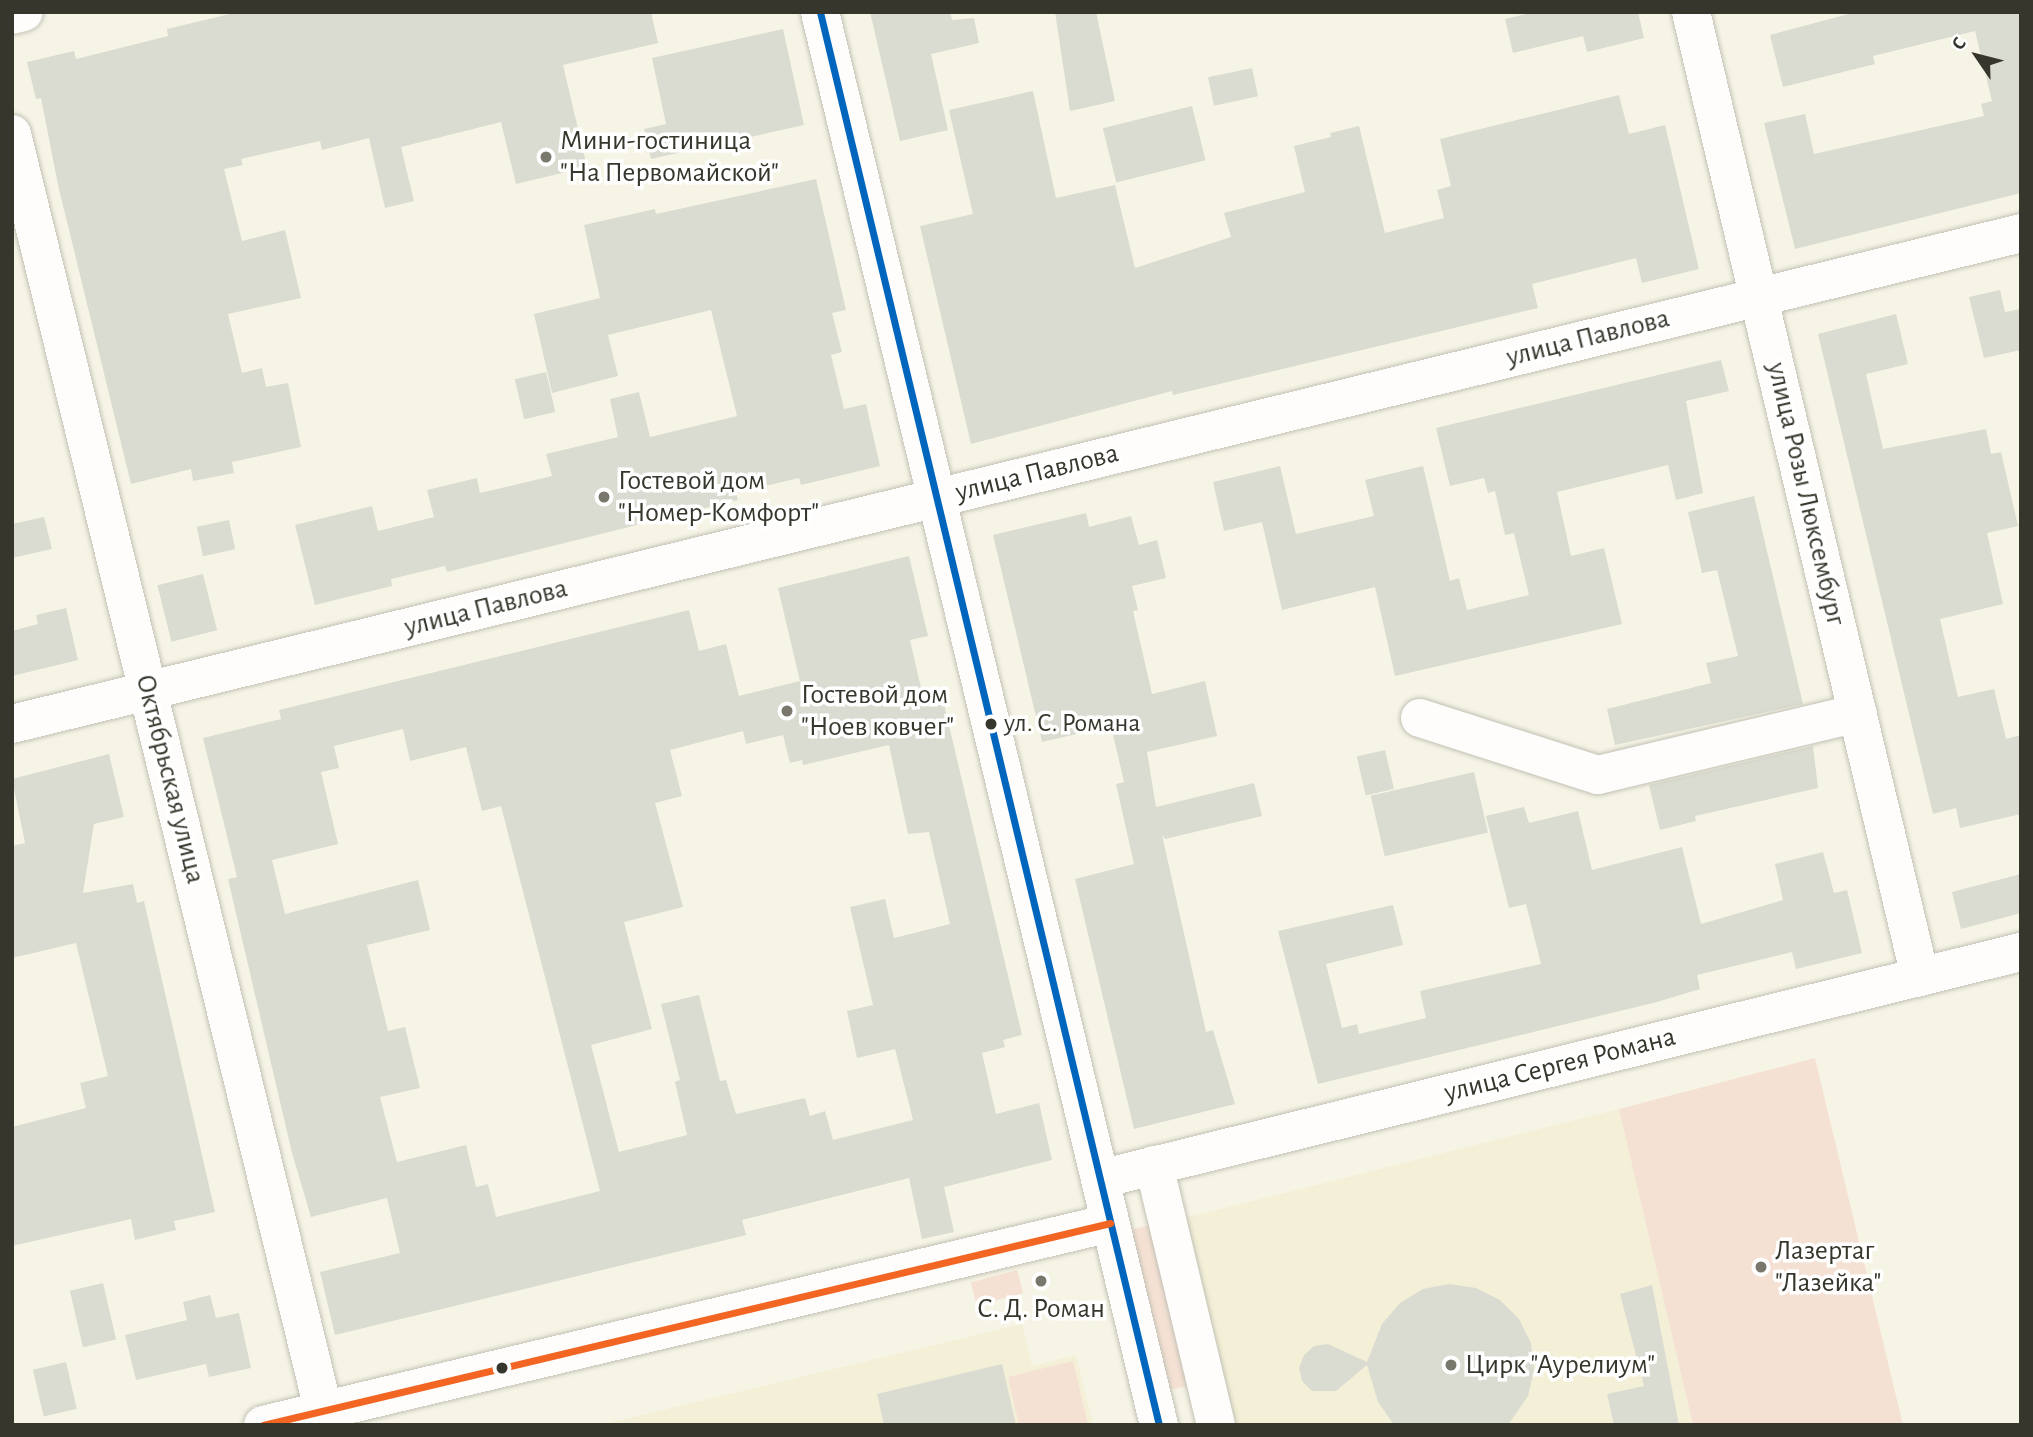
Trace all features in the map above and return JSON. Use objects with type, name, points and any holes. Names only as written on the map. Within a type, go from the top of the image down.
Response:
[{"type":"street","points":[[12,15],[24,12]]},
{"type":"street","points":[[820,12],[1159,1425]]},
{"type":"street","name":"улица Розы Люксембург","points":[[1691,12],[1920,977]]},
{"type":"street","name":"Октябрьская улица","points":[[12,134],[325,1417]]},
{"type":"street","name":"улица Павлова","points":[[12,724],[2021,233]]},
{"type":"street","points":[[1420,718],[1598,775],[1858,712]]},
{"type":"street","name":"улица Сергея Романа","points":[[1100,1179],[2021,952]]},
{"type":"street","points":[[1154,1165],[1216,1425]]},
{"type":"street","points":[[262,1425],[325,1417],[1110,1223]]},
{"type":"shaded area","name":"Лазертаг \"Лазейка\"","points":[[1815,1058],[1903,1425],[1693,1425],[1619,1109]]},
{"type":"shaded area","points":[[1619,1109],[1693,1425],[1231,1425],[1181,1219]]},
{"type":"shaded area","points":[[1156,1224],[1193,1385],[1168,1391],[1131,1230]]},
{"type":"shaded area","points":[[1017,1270],[1023,1293],[977,1306],[971,1282]]},
{"type":"shaded area","points":[[1022,1324],[1032,1366],[1076,1355],[1093,1425],[600,1425]]},
{"type":"shaded area","points":[[1073,1361],[1088,1425],[1019,1425],[1008,1377]]},
{"type":"building","points":[[238,12],[651,12],[658,43],[563,65],[587,167],[516,184],[501,122],[401,147],[414,201],[385,208],[369,138],[322,150],[320,141],[241,159],[243,165],[224,169],[242,241],[285,230],[301,298],[228,314],[242,373],[262,368],[266,387],[288,383],[301,447],[232,462],[234,473],[193,481],[191,469],[131,484],[58,185],[41,98],[36,99],[27,62],[74,51],[76,59],[168,36],[167,29]]},
{"type":"building","points":[[870,12],[950,12],[952,20],[974,18],[979,43],[931,54],[948,130],[900,141]]},
{"type":"building","points":[[1055,12],[1096,12],[1115,101],[1070,111]]},
{"type":"building","points":[[1534,12],[1638,12],[1644,38],[1587,52],[1583,36],[1513,53],[1505,19]]},
{"type":"building","points":[[1856,12],[2021,12],[2021,193],[1795,249],[1764,123],[1805,114],[1814,154],[1984,116],[1981,104],[1992,101],[1975,31],[1873,56],[1875,64],[1783,87],[1770,35]]},
{"type":"building","points":[[783,29],[804,125],[651,159],[644,129],[666,124],[652,58]]},
{"type":"building","points":[[1252,68],[1258,96],[1214,106],[1208,77]]},
{"type":"building","points":[[1033,91],[1056,198],[1115,185],[1135,268],[1231,237],[1224,213],[1305,192],[1294,146],[1331,137],[1330,133],[1359,126],[1385,233],[1444,218],[1437,190],[1451,186],[1440,139],[1619,95],[1629,134],[1665,125],[1699,269],[1642,283],[1636,258],[1532,284],[1538,308],[1173,395],[1172,391],[971,444],[920,226],[973,214],[949,110]]},
{"type":"building","points":[[1192,106],[1206,160],[1116,183],[1103,128]]},
{"type":"building","points":[[816,179],[846,310],[832,313],[842,352],[831,355],[844,409],[866,404],[880,466],[801,485],[799,478],[736,493],[738,500],[447,572],[445,566],[391,579],[392,586],[315,605],[295,525],[372,506],[378,531],[434,517],[427,490],[477,478],[480,493],[552,476],[546,454],[618,437],[610,399],[639,392],[650,437],[737,416],[711,310],[608,335],[618,376],[552,393],[534,314],[600,298],[584,225],[655,209],[656,214]]},
{"type":"building","points":[[2000,290],[2005,312],[2021,309],[2021,350],[1984,358],[1969,297]]},
{"type":"building","points":[[1896,314],[1908,364],[1866,374],[1883,449],[1986,429],[1991,454],[2001,452],[2018,526],[1987,533],[2003,604],[1940,619],[1958,697],[1994,689],[2006,739],[2021,735],[2021,814],[1960,828],[1956,808],[1933,814],[1818,334]]},
{"type":"building","points":[[1721,360],[1729,391],[1686,401],[1703,493],[1676,500],[1668,465],[1557,492],[1571,556],[1604,548],[1622,624],[1395,676],[1375,587],[1282,610],[1262,522],[1224,531],[1213,482],[1280,466],[1296,534],[1374,516],[1365,480],[1423,466],[1450,581],[1459,578],[1467,610],[1529,595],[1514,533],[1505,535],[1495,491],[1488,493],[1484,478],[1450,486],[1436,428]]},
{"type":"building","points":[[546,372],[555,412],[524,419],[515,379]]},
{"type":"building","points":[[1754,496],[1803,704],[1615,745],[1607,709],[1711,683],[1706,663],[1738,656],[1717,570],[1702,573],[1688,512]]},
{"type":"building","points":[[1086,513],[1089,527],[1131,516],[1139,545],[1157,540],[1166,578],[1132,586],[1138,610],[1133,611],[1152,694],[1205,681],[1217,736],[1147,752],[1156,807],[1254,783],[1262,816],[1165,839],[1162,835],[1206,1032],[1213,1030],[1235,1104],[1134,1129],[1075,879],[1134,864],[1116,784],[1124,782],[1111,726],[1042,742],[993,535]]},
{"type":"building","points":[[44,517],[52,549],[12,558],[12,524]]},
{"type":"building","points":[[229,520],[235,549],[203,556],[197,527]]},
{"type":"building","points":[[909,556],[928,636],[910,640],[925,705],[943,700],[1022,1035],[1003,1040],[1005,1047],[982,1053],[996,1114],[1039,1103],[1052,1160],[944,1187],[954,1232],[922,1239],[909,1178],[742,1220],[746,1235],[335,1335],[320,1272],[400,1253],[387,1198],[311,1217],[292,1153],[228,879],[237,877],[203,738],[281,719],[279,710],[689,610],[699,651],[726,644],[739,696],[800,681],[778,588]],"holes":[[[403,729],[410,761],[466,747],[482,811],[501,806],[600,1191],[496,1217],[488,1184],[476,1187],[466,1145],[397,1162],[380,1097],[420,1088],[405,1027],[388,1031],[367,945],[430,930],[418,880],[285,914],[272,860],[338,844],[321,772],[339,768],[334,746]],[[743,731],[746,744],[783,735],[790,763],[802,760],[803,765],[889,745],[908,834],[929,832],[950,924],[894,938],[885,899],[850,907],[873,1005],[847,1011],[857,1058],[895,1049],[913,1120],[833,1140],[825,1111],[810,1116],[805,1098],[736,1114],[726,1080],[720,1081],[699,995],[661,1004],[680,1080],[675,1082],[687,1135],[619,1152],[591,1045],[652,1029],[624,922],[683,907],[655,803],[682,796],[670,750]]]},
{"type":"building","points":[[203,574],[217,630],[171,642],[157,585]]},
{"type":"building","points":[[66,608],[78,660],[12,676],[12,631],[38,624],[36,615]]},
{"type":"building","points":[[1813,746],[1818,788],[1695,816],[1696,821],[1660,830],[1649,785]]},
{"type":"building","points":[[1385,750],[1394,789],[1366,795],[1357,757]]},
{"type":"building","points":[[109,754],[124,817],[94,824],[83,893],[133,884],[137,903],[144,901],[215,1212],[174,1221],[176,1230],[135,1240],[131,1219],[12,1246],[12,1127],[86,1108],[80,1083],[108,1076],[76,943],[12,958],[12,846],[25,843],[12,779]]},
{"type":"building","points":[[1474,772],[1488,832],[1385,856],[1371,796]]},
{"type":"building","points":[[1524,807],[1529,823],[1578,811],[1592,870],[1682,847],[1701,924],[1783,900],[1775,864],[1823,852],[1834,893],[1847,890],[1862,953],[1796,969],[1792,952],[1697,975],[1700,989],[1657,1002],[1318,1084],[1278,931],[1393,905],[1403,945],[1326,964],[1342,1028],[1357,1024],[1359,1034],[1426,1018],[1420,991],[1541,964],[1526,904],[1509,908],[1486,816]]},
{"type":"building","points":[[2021,874],[2021,913],[1961,929],[1952,892]]},
{"type":"building","points":[[103,1283],[116,1340],[83,1347],[70,1291]]},
{"type":"building","points":[[1449,1284],[1476,1288],[1500,1300],[1519,1319],[1531,1343],[1534,1370],[1528,1396],[1508,1425],[1394,1425],[1378,1402],[1367,1365],[1336,1391],[1312,1391],[1302,1381],[1299,1368],[1304,1355],[1314,1346],[1328,1344],[1367,1362],[1382,1324],[1400,1303],[1423,1289]]},
{"type":"building","points":[[1652,1285],[1679,1425],[1614,1425],[1607,1394],[1644,1386],[1620,1294]]},
{"type":"building","points":[[210,1295],[216,1318],[239,1313],[251,1368],[209,1377],[206,1364],[136,1380],[125,1335],[187,1320],[183,1302]]},
{"type":"building","points":[[66,1362],[77,1409],[44,1416],[33,1370]]},
{"type":"building","points":[[1002,1364],[1016,1425],[884,1425],[877,1394]]},
{"type":"transit line","points":[[820,12],[1159,1425]]},
{"type":"transit line","points":[[263,1425],[1110,1223]]},
{"type":"place","name":"Мини-гостиница \"На Первомайской\"","points":[[546,157]]},
{"type":"place","name":"Гостевой дом \"Номер-Комфорт\"","points":[[604,497]]},
{"type":"place","name":"Гостевой дом \"Ноев ковчег\"","points":[[787,711]]},
{"type":"place","name":"ул. С. Романа","points":[[991,724]]},
{"type":"place","name":"Лазертаг \"Лазейка\"","points":[[1761,1267]]},
{"type":"place","name":"С. Д. Роман","points":[[1041,1281]]},
{"type":"place","name":"Цирк \"Аурелиум\"","points":[[1451,1365]]}]
